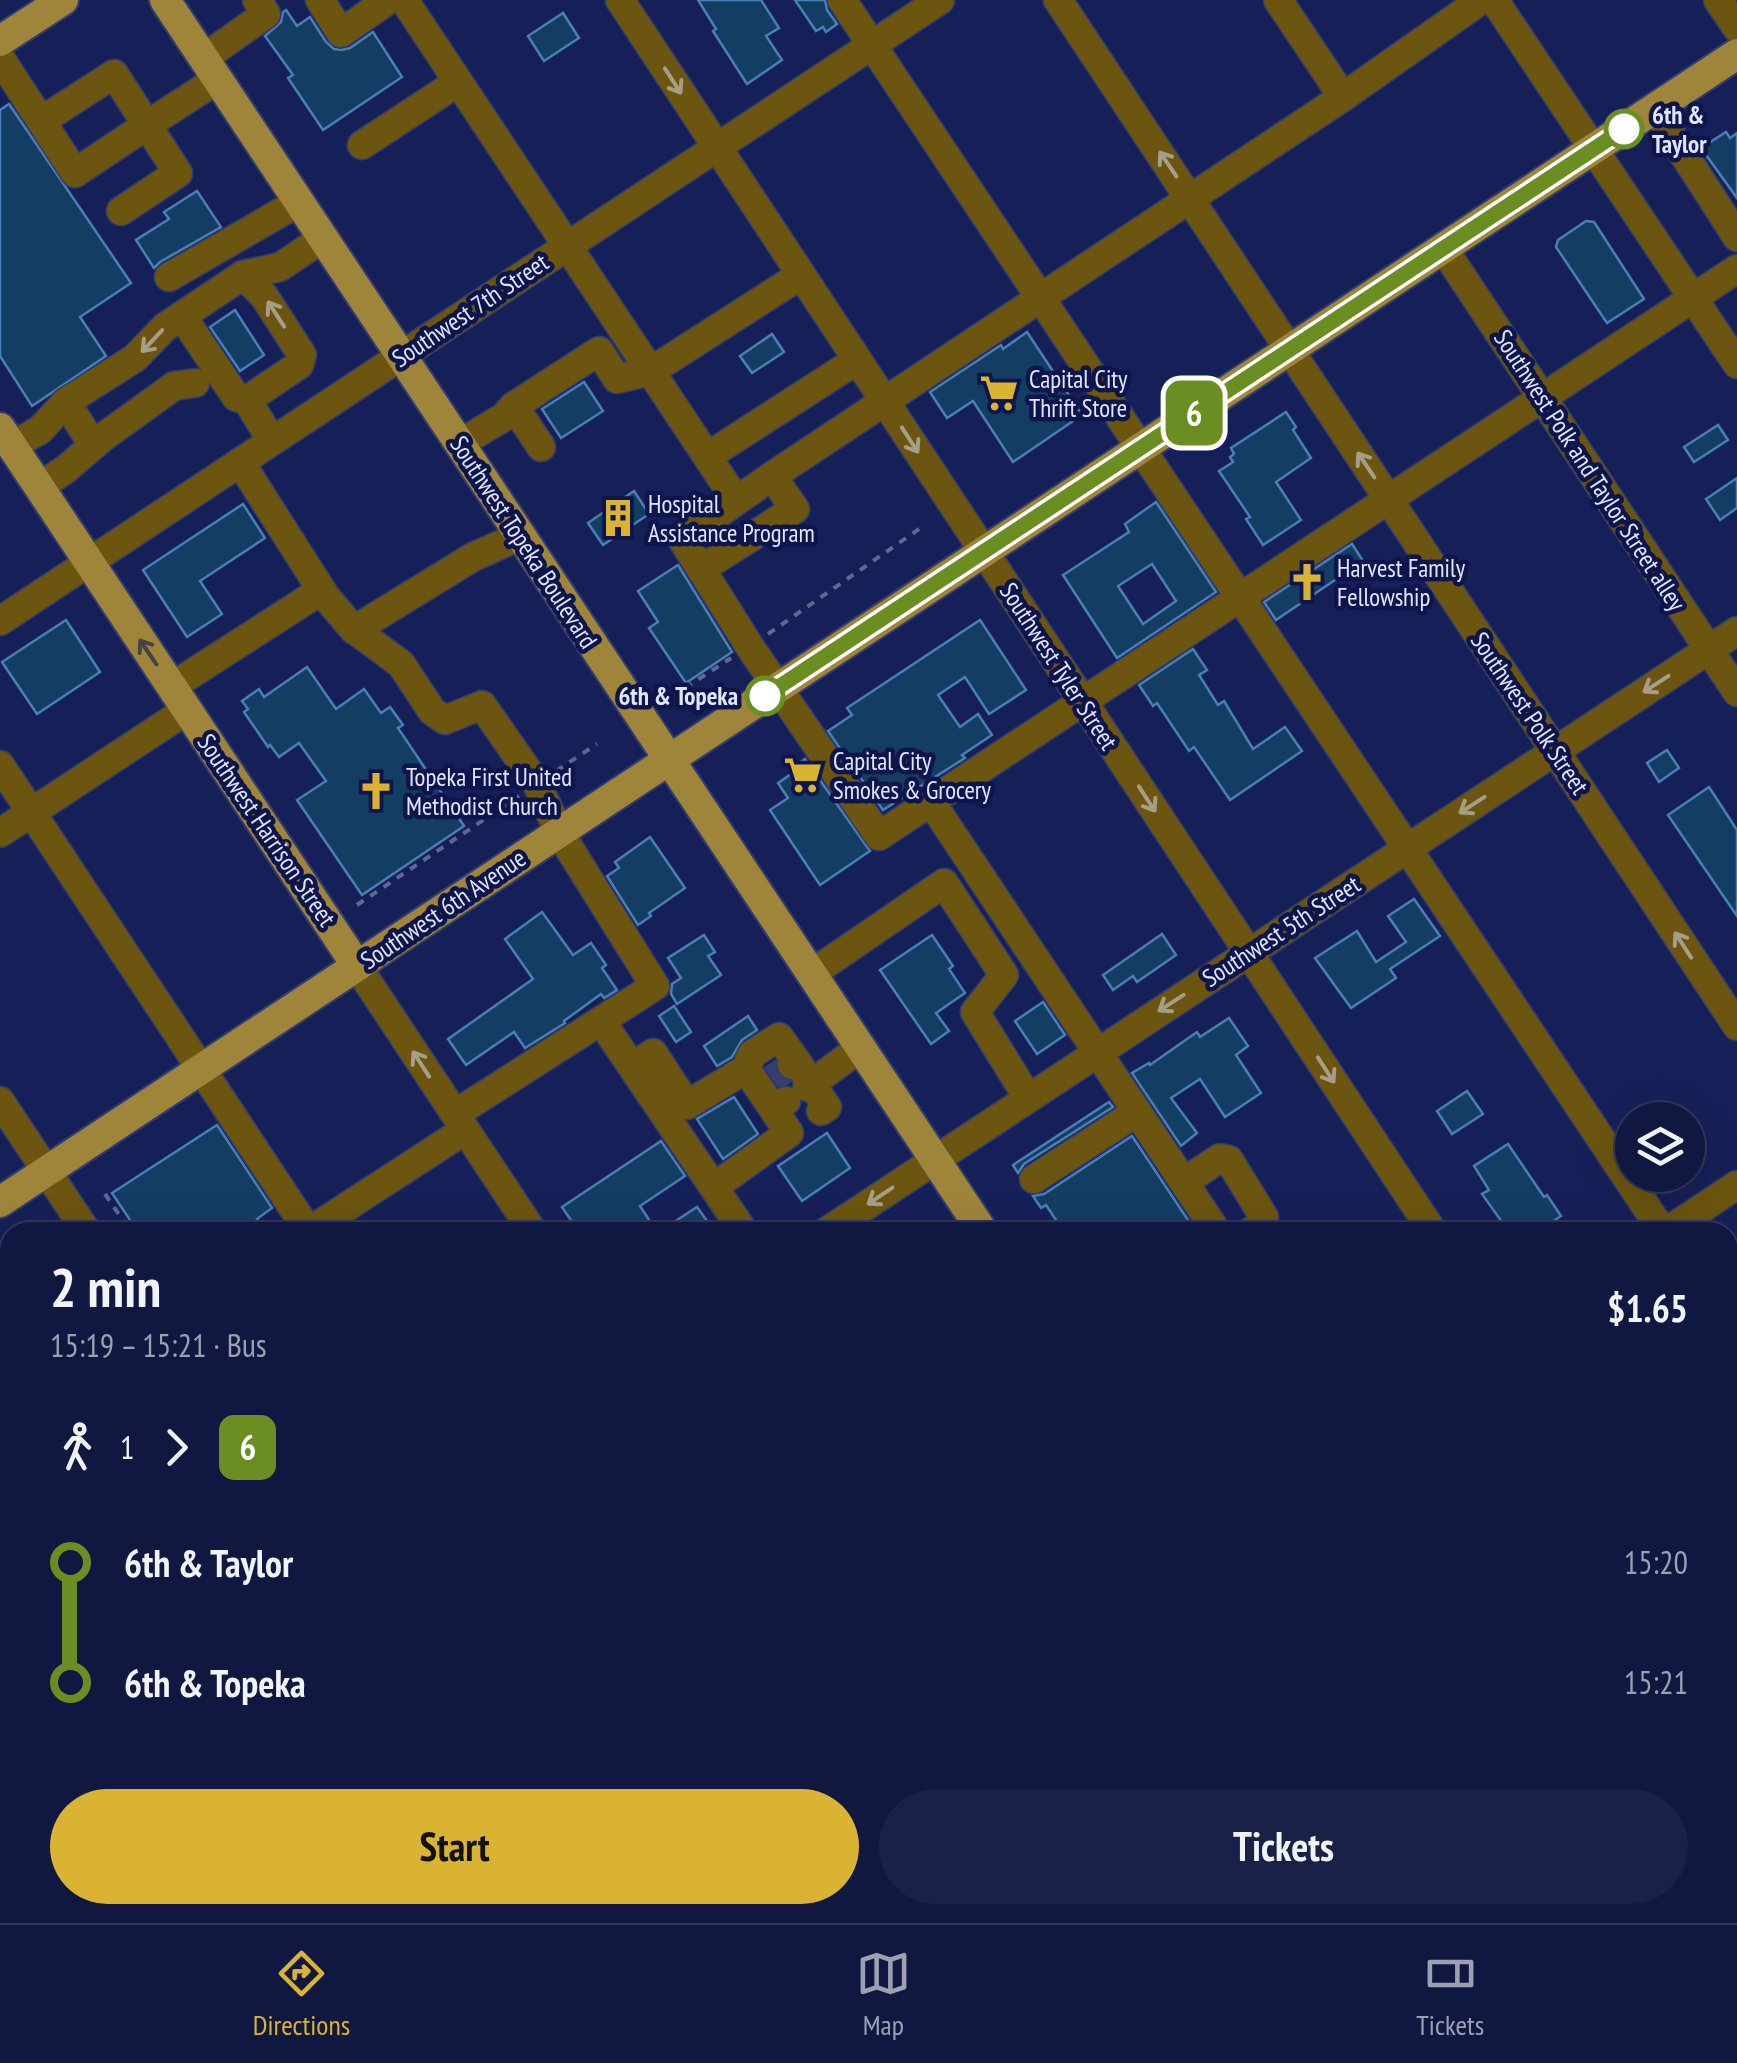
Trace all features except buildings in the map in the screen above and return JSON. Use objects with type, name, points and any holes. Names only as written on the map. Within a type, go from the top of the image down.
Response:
[{"type":"main road","points":[[0,41],[28,9],[63,0]]},
{"type":"main road","name":"Southwest Topeka Boulevard","points":[[166,0],[976,1222]]},
{"type":"main road","name":"Southwest 6th Avenue","points":[[0,1202],[1737,54]]},
{"type":"main road","name":"Southwest Harrison Street","points":[[6,437],[357,966]]},
{"type":"street","points":[[0,58],[75,173],[147,125],[211,69],[266,14],[257,0]]},
{"type":"street","points":[[320,0],[341,33],[388,0]]},
{"type":"street","points":[[404,0],[736,500]]},
{"type":"street","name":"Southwest Tyler Street","points":[[620,0],[1426,1222]]},
{"type":"street","points":[[842,0],[1657,1222]]},
{"type":"street","name":"Southwest 7th Street","points":[[0,621],[940,0]]},
{"type":"street","name":"Southwest Polk Street","points":[[1058,0],[1737,1026]]},
{"type":"street","points":[[1278,0],[1342,97]]},
{"type":"street","points":[[1481,0],[682,539],[879,836],[1737,269]]},
{"type":"street","points":[[1494,0],[1737,364]]},
{"type":"street","points":[[1718,0],[1737,28]]},
{"type":"street","points":[[41,121],[114,74],[178,173],[121,210]]},
{"type":"street","points":[[362,145],[458,82]]},
{"type":"street","points":[[1654,108],[1737,238]]},
{"type":"street","points":[[169,278],[299,202]]},
{"type":"street","points":[[6,437],[40,430],[66,402],[135,358],[165,327],[243,275],[280,267],[323,238]]},
{"type":"street","name":"Southwest Polk and Taylor Street alley","points":[[1443,248],[1737,692]]},
{"type":"street","points":[[459,444],[599,351],[617,379],[650,370],[801,274]]},
{"type":"street","points":[[182,316],[209,381],[236,398],[247,400],[300,364],[302,355],[264,296],[243,275]]},
{"type":"street","points":[[708,456],[857,360]]},
{"type":"street","points":[[39,488],[174,386],[209,381]]},
{"type":"street","points":[[247,400],[272,441]]},
{"type":"street","points":[[66,402],[93,445]]},
{"type":"street","points":[[514,406],[541,446]]},
{"type":"street","points":[[240,462],[326,597],[354,630],[401,664],[432,711],[445,720],[482,705],[537,784],[559,832],[656,986],[601,1021],[323,1222]]},
{"type":"street","points":[[701,569],[795,509],[772,476]]},
{"type":"street","points":[[354,630],[473,557],[520,536]]},
{"type":"street","points":[[0,833],[314,595],[326,597]]},
{"type":"street","name":"Southwest 5th Street","points":[[841,1222],[1737,631]]},
{"type":"street","points":[[0,765],[302,1222]]},
{"type":"street","points":[[931,802],[1184,1182],[1204,1222]]},
{"type":"street","points":[[811,974],[944,883],[1004,974],[975,1012],[1028,1098]]},
{"type":"street","name":"Southwest Harrison Street","points":[[357,966],[526,1222]]},
{"type":"street","points":[[601,1021],[632,1066],[677,1111],[714,1187],[737,1222]]},
{"type":"street","points":[[714,1187],[788,1093],[860,1048]]},
{"type":"street","points":[[677,1111],[788,1093]]},
{"type":"street","points":[[0,1101],[80,1222]]},
{"type":"street","points":[[1034,1179],[1137,1112]]},
{"type":"street","points":[[1184,1182],[1220,1158],[1229,1160],[1264,1217],[1262,1222]]},
{"type":"street","points":[[1680,1222],[1737,1185]]},
{"type":"path","points":[[684,688],[922,527]]},
{"type":"path","points":[[357,905],[597,744]]},
{"type":"path","points":[[105,1194],[124,1222]]},
{"type":"tunnel","points":[[772,1079],[792,1065]]},
{"type":"bus line","name":"6","points":[[765,696],[1624,129]]},
{"type":"place","name":"6th & Taylor","points":[[1624,129]]},
{"type":"place","name":"Capital City Thrift Store","points":[[999,393]]},
{"type":"place","name":"Hospital Assistance Program","points":[[618,518]]},
{"type":"place","name":"Harvest Family Fellowship","points":[[1307,582]]},
{"type":"place","name":"6th & Topeka","points":[[765,696]]},
{"type":"place","name":"Capital City Smokes & Grocery","points":[[803,775]]},
{"type":"place","name":"Topeka First United Methodist Church","points":[[376,791]]}]
